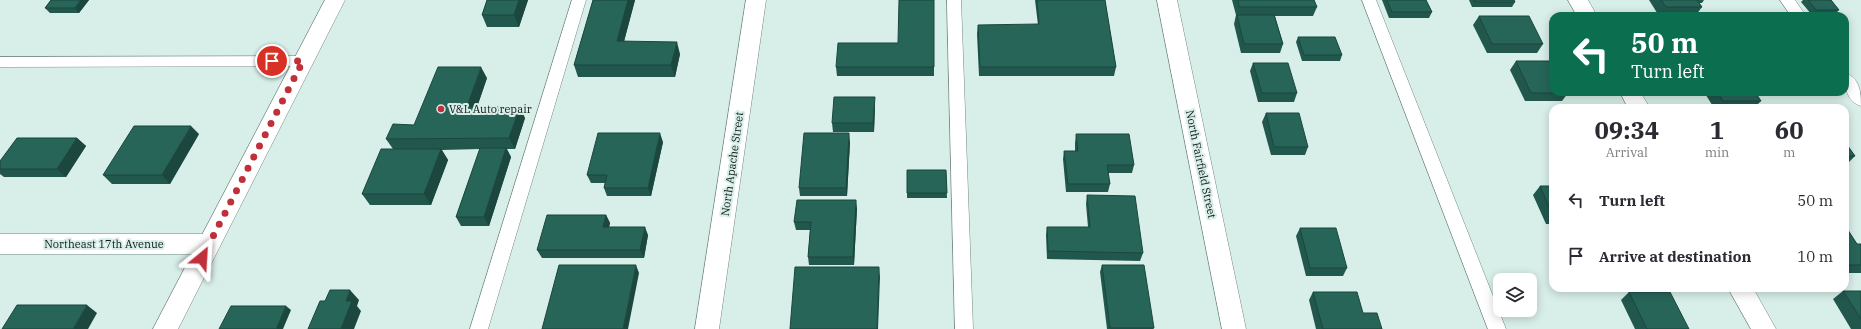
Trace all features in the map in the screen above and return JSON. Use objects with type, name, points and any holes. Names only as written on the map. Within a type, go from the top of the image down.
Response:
[{"type":"street","points":[[165,329],[335,0]]},
{"type":"street","name":"North Apache Street","points":[[707,329],[756,0]]},
{"type":"street","name":"North Fairfield Street","points":[[1167,0],[1234,329]]},
{"type":"street","points":[[1578,0],[1585,12]]},
{"type":"street","name":"Northeast 17th Avenue","points":[[0,244],[209,244]]},
{"type":"street","points":[[1742,292],[1764,329]]},
{"type":"lane","points":[[479,329],[579,0]]},
{"type":"lane","points":[[954,0],[964,329]]},
{"type":"lane","points":[[1369,0],[1497,329]]},
{"type":"lane","points":[[1787,0],[1796,12]]},
{"type":"lane","points":[[0,62],[303,61]]},
{"type":"lane","points":[[1849,84],[1861,100]]},
{"type":"building","points":[[51,0],[81,0],[75,8],[45,8]]},
{"type":"building","points":[[487,0],[519,0],[514,15],[482,15]]},
{"type":"building","points":[[593,0],[628,0],[617,41],[677,42],[671,65],[574,65]]},
{"type":"building","points":[[899,0],[934,0],[934,67],[836,67],[838,43],[898,43]]},
{"type":"building","points":[[1037,0],[1105,0],[1116,67],[980,67],[978,25],[1039,24]]},
{"type":"building","points":[[1238,0],[1314,0],[1317,7],[1239,7]]},
{"type":"building","points":[[1387,0],[1426,0],[1432,12],[1392,12]]},
{"type":"building","points":[[1474,0],[1514,0],[1515,2],[1475,2]]},
{"type":"building","points":[[1661,0],[1697,0],[1702,7],[1666,7]]},
{"type":"building","points":[[1808,0],[1831,0],[1839,10],[1816,10]]},
{"type":"building","points":[[1237,15],[1274,15],[1283,44],[1244,44]]},
{"type":"building","points":[[1479,16],[1529,16],[1543,44],[1492,44]]},
{"type":"building","points":[[1298,37],[1335,37],[1342,55],[1304,55]]},
{"type":"building","points":[[1516,61],[1549,61],[1549,93],[1531,93]]},
{"type":"building","points":[[1253,63],[1288,63],[1297,93],[1262,93]]},
{"type":"building","points":[[438,67],[481,67],[467,107],[520,107],[509,138],[386,139],[393,124],[414,125]]},
{"type":"building","points":[[1720,96],[1758,96],[1761,101],[1723,101]]},
{"type":"building","points":[[834,97],[875,97],[873,123],[832,123]]},
{"type":"building","points":[[1266,113],[1299,113],[1308,147],[1274,147]]},
{"type":"building","points":[[134,126],[191,126],[162,175],[103,175]]},
{"type":"building","points":[[598,133],[660,133],[648,188],[604,188],[607,175],[587,175]]},
{"type":"building","points":[[804,133],[849,133],[846,188],[799,188]]},
{"type":"building","points":[[1076,134],[1129,134],[1134,165],[1107,165],[1110,184],[1068,184],[1064,151],[1078,151]]},
{"type":"building","points":[[17,138],[77,138],[57,169],[0,169],[0,161]]},
{"type":"building","points":[[480,148],[506,148],[484,217],[456,217]]},
{"type":"building","points":[[1849,148],[1855,156],[1849,156]]},
{"type":"building","points":[[381,149],[441,149],[424,194],[362,194]]},
{"type":"building","points":[[907,170],[946,170],[947,193],[907,193]]},
{"type":"building","points":[[1540,186],[1549,186],[1549,207]]},
{"type":"building","points":[[1087,195],[1135,196],[1143,253],[1048,251],[1047,227],[1090,227]]},
{"type":"building","points":[[797,200],[856,200],[853,257],[808,257],[811,222],[794,222]]},
{"type":"building","points":[[547,215],[606,215],[603,227],[645,227],[640,250],[537,250]]},
{"type":"building","points":[[1300,228],[1336,228],[1347,268],[1310,268]]},
{"type":"building","points":[[1849,232],[1857,244],[1861,244],[1861,265],[1849,265]]},
{"type":"building","points":[[559,265],[636,265],[623,329],[542,329]]},
{"type":"building","points":[[1102,265],[1144,265],[1154,328],[1110,328]]},
{"type":"building","points":[[795,267],[879,267],[877,329],[790,329]]},
{"type":"building","points":[[330,290],[350,290],[346,301],[352,301],[341,329],[308,329],[320,301],[325,301]]},
{"type":"building","points":[[1861,291],[1861,319],[1844,292]]},
{"type":"building","points":[[1313,292],[1357,292],[1363,313],[1377,313],[1382,329],[1323,329]]},
{"type":"building","points":[[1629,292],[1670,292],[1689,329],[1647,329]]},
{"type":"building","points":[[17,305],[87,305],[73,329],[2,329]]},
{"type":"building","points":[[231,306],[286,306],[276,329],[219,329]]},
{"type":"place","name":"V&L Auto repair","points":[[441,109]]},
{"type":"route","points":[[202,258],[303,61],[272,61]]}]
